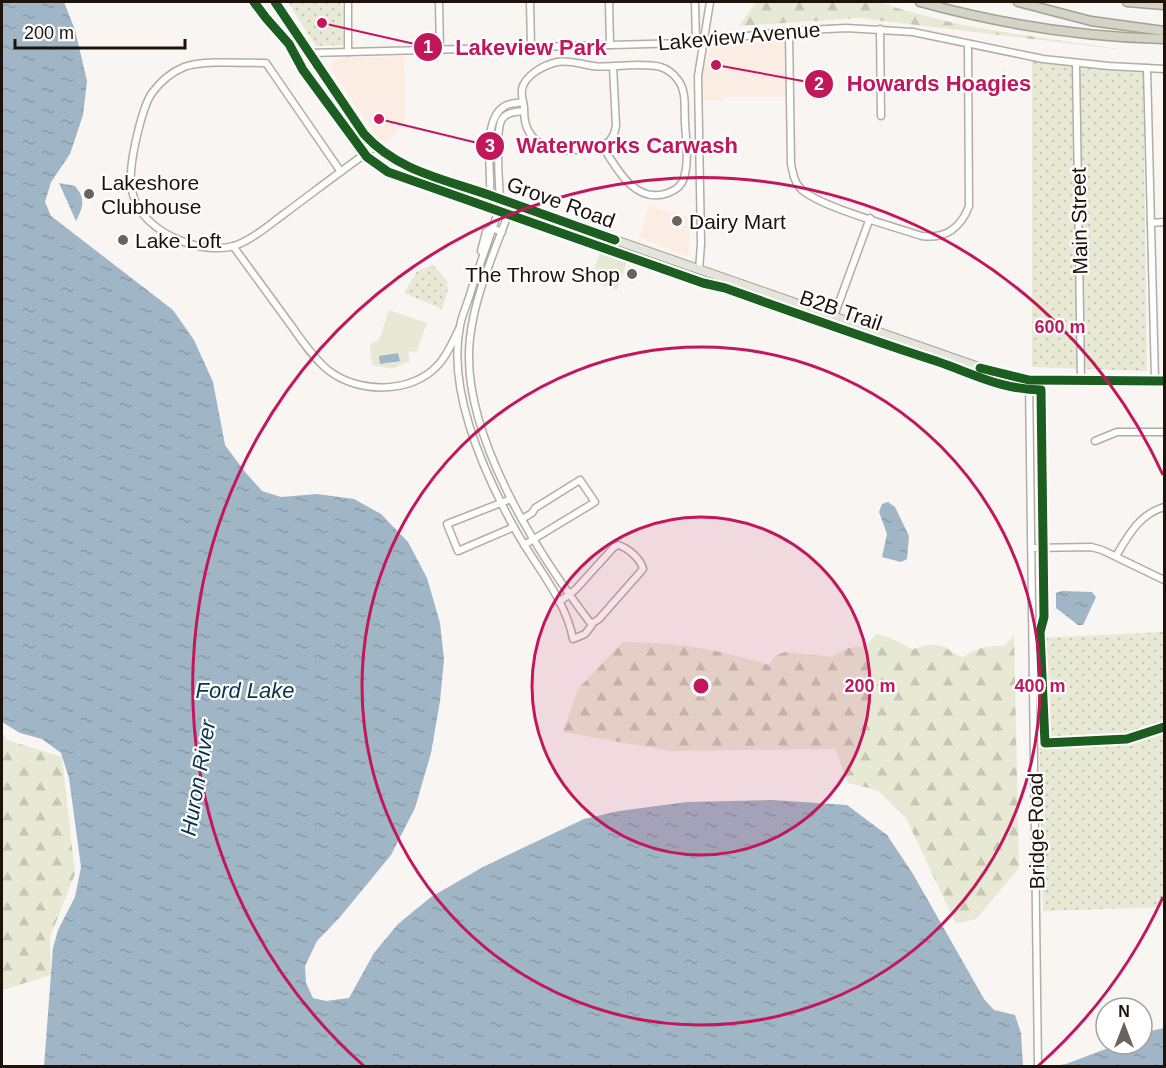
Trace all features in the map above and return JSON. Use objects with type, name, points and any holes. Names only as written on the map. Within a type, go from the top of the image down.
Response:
[{"type":"highway","points":[[920,2],[1055,30],[1164,39]]},
{"type":"highway","points":[[1018,2],[1091,21],[1164,32]]},
{"type":"highway","points":[[1127,2],[1164,5]]},
{"type":"main road","name":"Grove Road","points":[[275,2],[353,119],[375,146],[398,163],[412,169],[976,367],[1029,380],[1164,381]]},
{"type":"street","points":[[348,2],[348,52]]},
{"type":"street","points":[[439,2],[440,50]]},
{"type":"street","points":[[530,2],[531,47]]},
{"type":"street","points":[[609,2],[610,45]]},
{"type":"street","points":[[695,2],[700,42],[698,76],[701,244],[699,270]]},
{"type":"street","points":[[700,42],[710,2]]},
{"type":"street","name":"Lakeview Avenue","points":[[310,53],[700,42],[846,28],[913,32],[1024,56],[1076,63],[1164,69]]},
{"type":"street","points":[[880,29],[881,116]]},
{"type":"street","points":[[789,32],[791,164],[800,188],[810,195],[870,218],[922,236],[933,237],[954,229],[969,206],[968,45]]},
{"type":"street","points":[[602,145],[617,170],[634,189],[645,194],[658,195],[673,191],[683,182],[686,166],[684,89],[677,78],[660,66],[613,66],[594,66],[568,61],[556,62],[540,69],[522,88],[525,124],[530,133],[544,145],[568,151],[586,149],[611,141],[616,126],[613,66]]},
{"type":"street","points":[[341,172],[266,63],[201,64],[185,66],[173,72],[151,94],[145,108],[131,171],[131,186],[136,203],[148,221],[175,239],[196,246],[233,246],[266,227],[341,172],[375,146]]},
{"type":"street","name":"Main Street","points":[[1076,63],[1081,380]]},
{"type":"street","points":[[1147,68],[1155,380]]},
{"type":"street","points":[[490,196],[491,125],[505,106],[523,102]]},
{"type":"street","points":[[233,246],[304,343],[329,371],[350,382],[372,387],[393,387],[416,381],[438,365],[460,327],[501,200],[499,137],[501,122],[508,114],[524,111]]},
{"type":"street","points":[[512,203],[475,309],[469,360],[474,400],[490,450],[511,499],[534,541],[591,624]]},
{"type":"street","points":[[834,316],[870,218]]},
{"type":"street","points":[[1151,223],[1164,222]]},
{"type":"street","points":[[492,228],[502,232]]},
{"type":"street","points":[[476,275],[475,268],[486,232],[492,228]]},
{"type":"street","points":[[480,264],[490,268]]},
{"type":"street","points":[[466,307],[475,309]]},
{"type":"street","points":[[460,327],[458,363],[461,393],[483,461],[500,502],[571,625],[573,639],[585,634],[591,624],[599,619],[641,572],[642,563],[624,547],[618,545],[569,595],[559,602]]},
{"type":"street","points":[[458,363],[469,360]]},
{"type":"street","name":"Bridge Road","points":[[1029,380],[1038,1066]]},
{"type":"street","points":[[469,422],[479,419]]},
{"type":"street","points":[[1095,441],[1117,432],[1164,432]]},
{"type":"street","points":[[522,519],[532,513],[535,508],[580,480],[595,502],[524,545]]},
{"type":"street","points":[[511,499],[447,524],[458,551],[514,527]]},
{"type":"street","points":[[1116,556],[1132,528],[1153,512],[1164,507]]},
{"type":"street","points":[[1032,548],[1090,547],[1116,556],[1164,580]]},
{"type":"shaded area","points":[[794,38],[793,97],[725,97],[725,100],[702,100],[702,72],[711,47]]},
{"type":"shaded area","points":[[404,56],[405,122],[386,143],[376,135],[331,69],[333,62],[340,58]]},
{"type":"shaded area","points":[[649,205],[692,218],[688,256],[639,238]]},
{"type":"green space","points":[[288,2],[342,2],[343,45],[316,46]]},
{"type":"green space","points":[[756,2],[880,2],[909,12],[970,26],[1124,50],[859,18],[739,26]]},
{"type":"green space","points":[[1032,60],[1143,72],[1147,371],[1032,367]]},
{"type":"green space","points":[[600,252],[627,261],[617,290],[590,281]]},
{"type":"green space","points":[[433,265],[447,281],[448,289],[442,309],[404,293],[417,271]]},
{"type":"green space","points":[[389,310],[427,323],[416,353],[411,351],[408,353],[410,362],[393,369],[372,365],[370,347],[370,344],[379,340]]},
{"type":"green space","points":[[1164,632],[1164,907],[1043,911],[1037,638]]},
{"type":"green space","points":[[876,634],[913,649],[931,645],[942,646],[963,657],[983,648],[1004,646],[1014,635],[1019,868],[976,919],[956,924],[906,818],[877,790],[848,783],[835,749],[670,751],[563,732],[578,689],[623,642],[660,643],[697,648],[769,665],[776,655],[785,652],[832,657],[848,648],[866,646]]},
{"type":"green space","points":[[2,732],[7,740],[62,757],[75,874],[50,937],[51,975],[2,990]]},
{"type":"water","name":"Ford Lake","points":[[2,2],[64,2],[75,30],[87,81],[83,115],[70,154],[51,182],[45,202],[51,216],[173,310],[194,340],[213,382],[225,445],[262,491],[281,497],[317,494],[354,499],[381,514],[408,542],[427,578],[440,623],[444,659],[431,753],[415,808],[391,855],[317,941],[305,966],[306,983],[313,998],[326,1001],[349,998],[374,953],[398,924],[431,897],[483,867],[584,819],[619,811],[687,802],[772,800],[847,805],[887,835],[913,874],[984,999],[994,1010],[1015,1015],[1021,1033],[1023,1066],[44,1066],[53,948],[58,930],[75,897],[81,867],[69,778],[61,753],[42,739],[20,733],[2,722]]},
{"type":"water","points":[[59,183],[75,186],[81,195],[82,207],[76,221]]},
{"type":"water","points":[[398,353],[400,361],[380,364],[379,356]]},
{"type":"water","points":[[888,502],[895,507],[909,536],[907,559],[901,562],[882,557],[887,534],[879,512],[882,504]]},
{"type":"water","points":[[1062,591],[1092,592],[1096,597],[1083,625],[1078,625],[1056,608],[1056,593]]},
{"type":"water","points":[[1164,1028],[1164,1066],[1060,1066],[1094,1053],[1094,1056],[1154,1056],[1154,1030]]},
{"type":"cycle path","name":"B2B Trail","points":[[254,2],[289,44],[303,70],[367,157],[388,172],[987,380],[1012,387],[1041,390],[1044,617],[1040,632],[1045,743],[1127,739],[1164,727]]},
{"type":"cycle path","points":[[275,2],[364,134],[391,157],[438,178],[615,240]]},
{"type":"cycle path","points":[[980,368],[1029,380],[1164,381]]},
{"type":"place","name":"Lakeview Park","points":[[322,23]]},
{"type":"place","name":"Howards Hoagies","points":[[716,65]]},
{"type":"place","name":"Waterworks Carwash","points":[[379,119]]},
{"type":"place","name":"Lakeshore Clubhouse","points":[[89,194]]},
{"type":"place","name":"Dairy Mart","points":[[677,221]]},
{"type":"place","name":"Lake Loft","points":[[123,240]]},
{"type":"place","name":"The Throw Shop","points":[[632,274]]},
{"type":"water label","name":"Huron River","points":[[198,778]]}]
